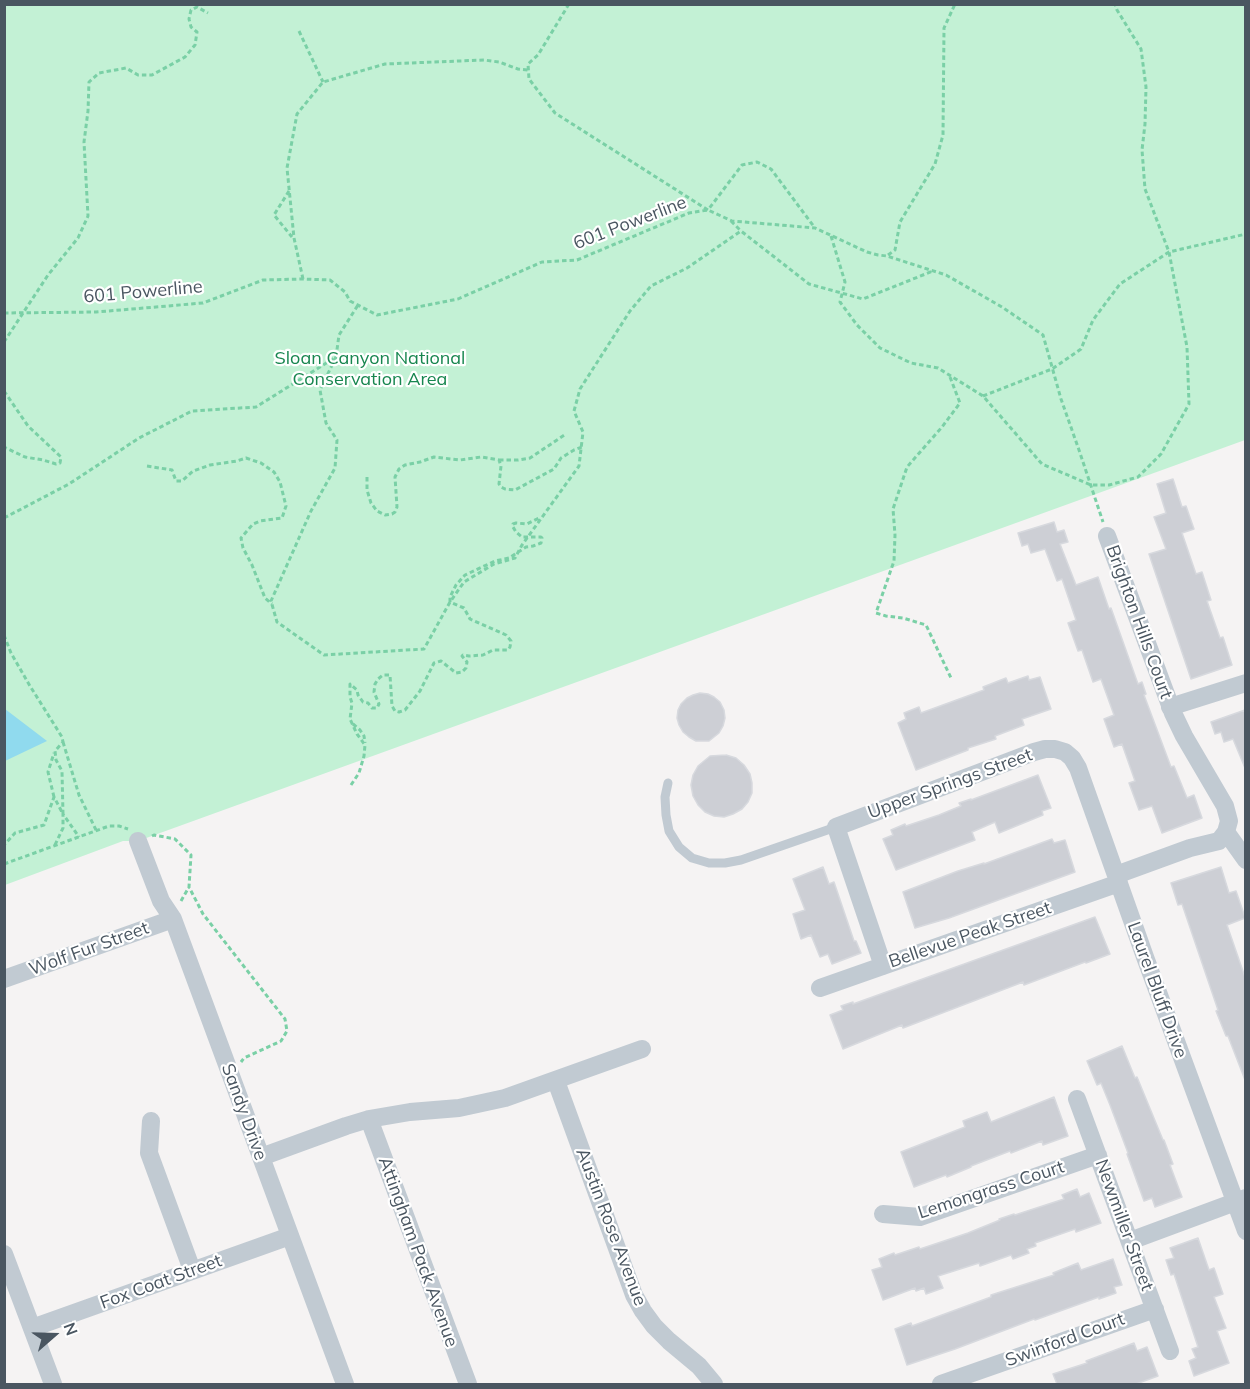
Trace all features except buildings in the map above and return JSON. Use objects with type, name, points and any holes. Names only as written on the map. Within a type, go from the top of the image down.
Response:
[{"type":"street","name":"Brighton Hills Court","points":[[1107,536],[1170,707],[1184,736],[1225,806],[1230,821],[1226,832]]},
{"type":"street","points":[[1170,707],[1245,683]]},
{"type":"street","name":"Upper Springs Street","points":[[836,827],[1034,752],[1045,749],[1065,752]]},
{"type":"street","name":"Laurel Bluff Drive","points":[[1065,752],[1078,768],[1240,1200],[1245,1231]]},
{"type":"street","points":[[836,827],[883,966]]},
{"type":"street","points":[[1226,832],[1245,860]]},
{"type":"street","name":"Bellevue Peak Street","points":[[820,988],[1118,879],[1190,848],[1214,843],[1226,832]]},
{"type":"street","name":"Sandy Drive","points":[[138,841],[161,901],[173,919],[345,1384]]},
{"type":"street","name":"Wolf Fur Street","points":[[4,979],[173,919]]},
{"type":"street","points":[[261,1157],[369,1119],[410,1112],[459,1108],[514,1096],[642,1049]]},
{"type":"street","name":"Austin Rose Avenue","points":[[556,1081],[634,1295],[654,1326],[699,1366],[714,1384]]},
{"type":"street","name":"Newmiller Street","points":[[1077,1099],[1170,1351]]},
{"type":"street","name":"Attingham Pack Avenue","points":[[369,1119],[468,1384]]},
{"type":"street","points":[[151,1121],[149,1153],[192,1270]]},
{"type":"street","name":"Lemongrass Court","points":[[883,1214],[920,1217],[1098,1155]]},
{"type":"street","points":[[1130,1241],[1240,1200]]},
{"type":"street","name":"Fox Coat Street","points":[[32,1328],[290,1236]]},
{"type":"street","points":[[4,1254],[53,1384]]},
{"type":"street","name":"Swinford Court","points":[[941,1384],[1155,1309]]},
{"type":"lane","points":[[668,783],[665,798],[669,831],[679,847],[693,858],[710,863],[741,860],[836,827]]},
{"type":"path","points":[[569,4],[538,55],[528,64],[530,79],[555,113],[708,210],[742,165],[757,162],[771,169],[815,228]]},
{"type":"path","points":[[887,256],[895,250],[900,222],[934,164],[943,135],[944,28],[955,4]]},
{"type":"path","points":[[831,236],[845,282],[840,302],[857,325],[880,348],[911,363],[938,369],[983,396],[1042,464],[1091,485],[1109,485],[1138,477],[1161,454],[1189,404],[1187,346],[1170,252],[1145,189],[1142,150],[1146,87],[1141,49],[1115,4]]},
{"type":"path","points":[[4,342],[48,275],[78,238],[88,216],[84,142],[89,82],[99,73],[126,68],[138,75],[152,75],[186,57],[195,45],[197,32],[191,27],[189,19],[191,10],[197,7],[208,12]]},
{"type":"path","points":[[299,31],[323,81]]},
{"type":"path","points":[[303,279],[294,238],[287,168],[297,114],[323,81],[385,64],[484,60],[528,70]]},
{"type":"path","points":[[289,190],[274,216],[294,238]]},
{"type":"path","name":"601 Powerline","points":[[4,314],[96,312],[203,303],[263,280],[303,279],[330,280],[345,292],[350,301],[377,315],[458,299],[542,262],[577,260],[689,213],[708,210],[730,220],[815,228],[867,252],[946,275],[1002,307],[1043,335],[1061,399],[1107,536]]},
{"type":"path","points":[[730,220],[809,284],[841,293],[863,298],[933,271]]},
{"type":"path","points":[[358,305],[339,335],[336,357],[321,390],[326,423],[338,440],[335,468],[311,511],[271,602],[277,622],[324,655],[424,649],[450,602],[465,582],[494,564],[515,558],[579,466],[583,432],[574,411],[580,389],[630,311],[651,286],[687,268],[741,231]]},
{"type":"path","points":[[983,396],[1052,369],[1081,349],[1093,320],[1120,284],[1170,252],[1245,234]]},
{"type":"path","points":[[4,518],[69,484],[139,438],[192,411],[256,407],[336,357]]},
{"type":"path","points":[[950,376],[960,402],[942,427],[907,467],[893,509],[894,561],[876,613],[903,618],[926,626],[951,678]]},
{"type":"path","points":[[4,391],[28,426],[61,457],[60,463],[25,457],[4,447]]},
{"type":"path","points":[[367,477],[367,490],[376,511],[385,515],[392,514],[397,507],[395,477],[399,469],[405,465],[434,457],[460,460],[481,457],[499,460],[530,458],[566,434]]},
{"type":"path","points":[[499,460],[501,488],[515,490],[554,469],[561,458],[582,447]]},
{"type":"path","points":[[147,466],[172,470],[176,481],[182,481],[193,471],[210,465],[246,458],[261,463],[274,472],[280,482],[286,506],[282,518],[253,524],[241,538],[243,548],[265,598],[272,604]]},
{"type":"path","points":[[518,552],[526,547],[538,545],[542,541],[541,537],[520,535],[513,524],[526,524],[543,517]]},
{"type":"path","points":[[351,785],[359,773],[365,745],[350,719],[352,703],[350,684],[357,690],[363,702],[368,703],[372,708],[377,708],[379,704],[374,692],[378,679],[383,675],[390,675],[392,706],[395,711],[399,712],[405,710],[420,691],[434,663],[441,661],[456,673],[462,672],[467,662],[462,656],[483,655],[493,650],[508,650],[510,647],[511,641],[506,634],[470,619],[464,608],[450,602]]},
{"type":"path","points":[[4,635],[11,653],[62,737],[80,795],[97,830]]},
{"type":"path","points":[[63,742],[55,751],[48,772],[54,797],[79,837]]},
{"type":"path","points":[[55,751],[56,760],[62,771],[63,814],[63,828],[56,845]]},
{"type":"path","points":[[4,845],[15,833],[44,825],[54,797]]},
{"type":"path","points":[[4,864],[109,826],[119,826],[130,830],[138,841],[154,836],[174,839],[191,855],[189,887],[203,914],[285,1019],[287,1030],[281,1041],[244,1058],[241,1062],[244,1068]]},
{"type":"green space","name":"Sloan Canyon National Conservation Area","points":[[5,5],[1245,5],[1245,440],[138,841],[123,841],[5,885]]},
{"type":"water","points":[[5,709],[47,741],[5,761]]}]
